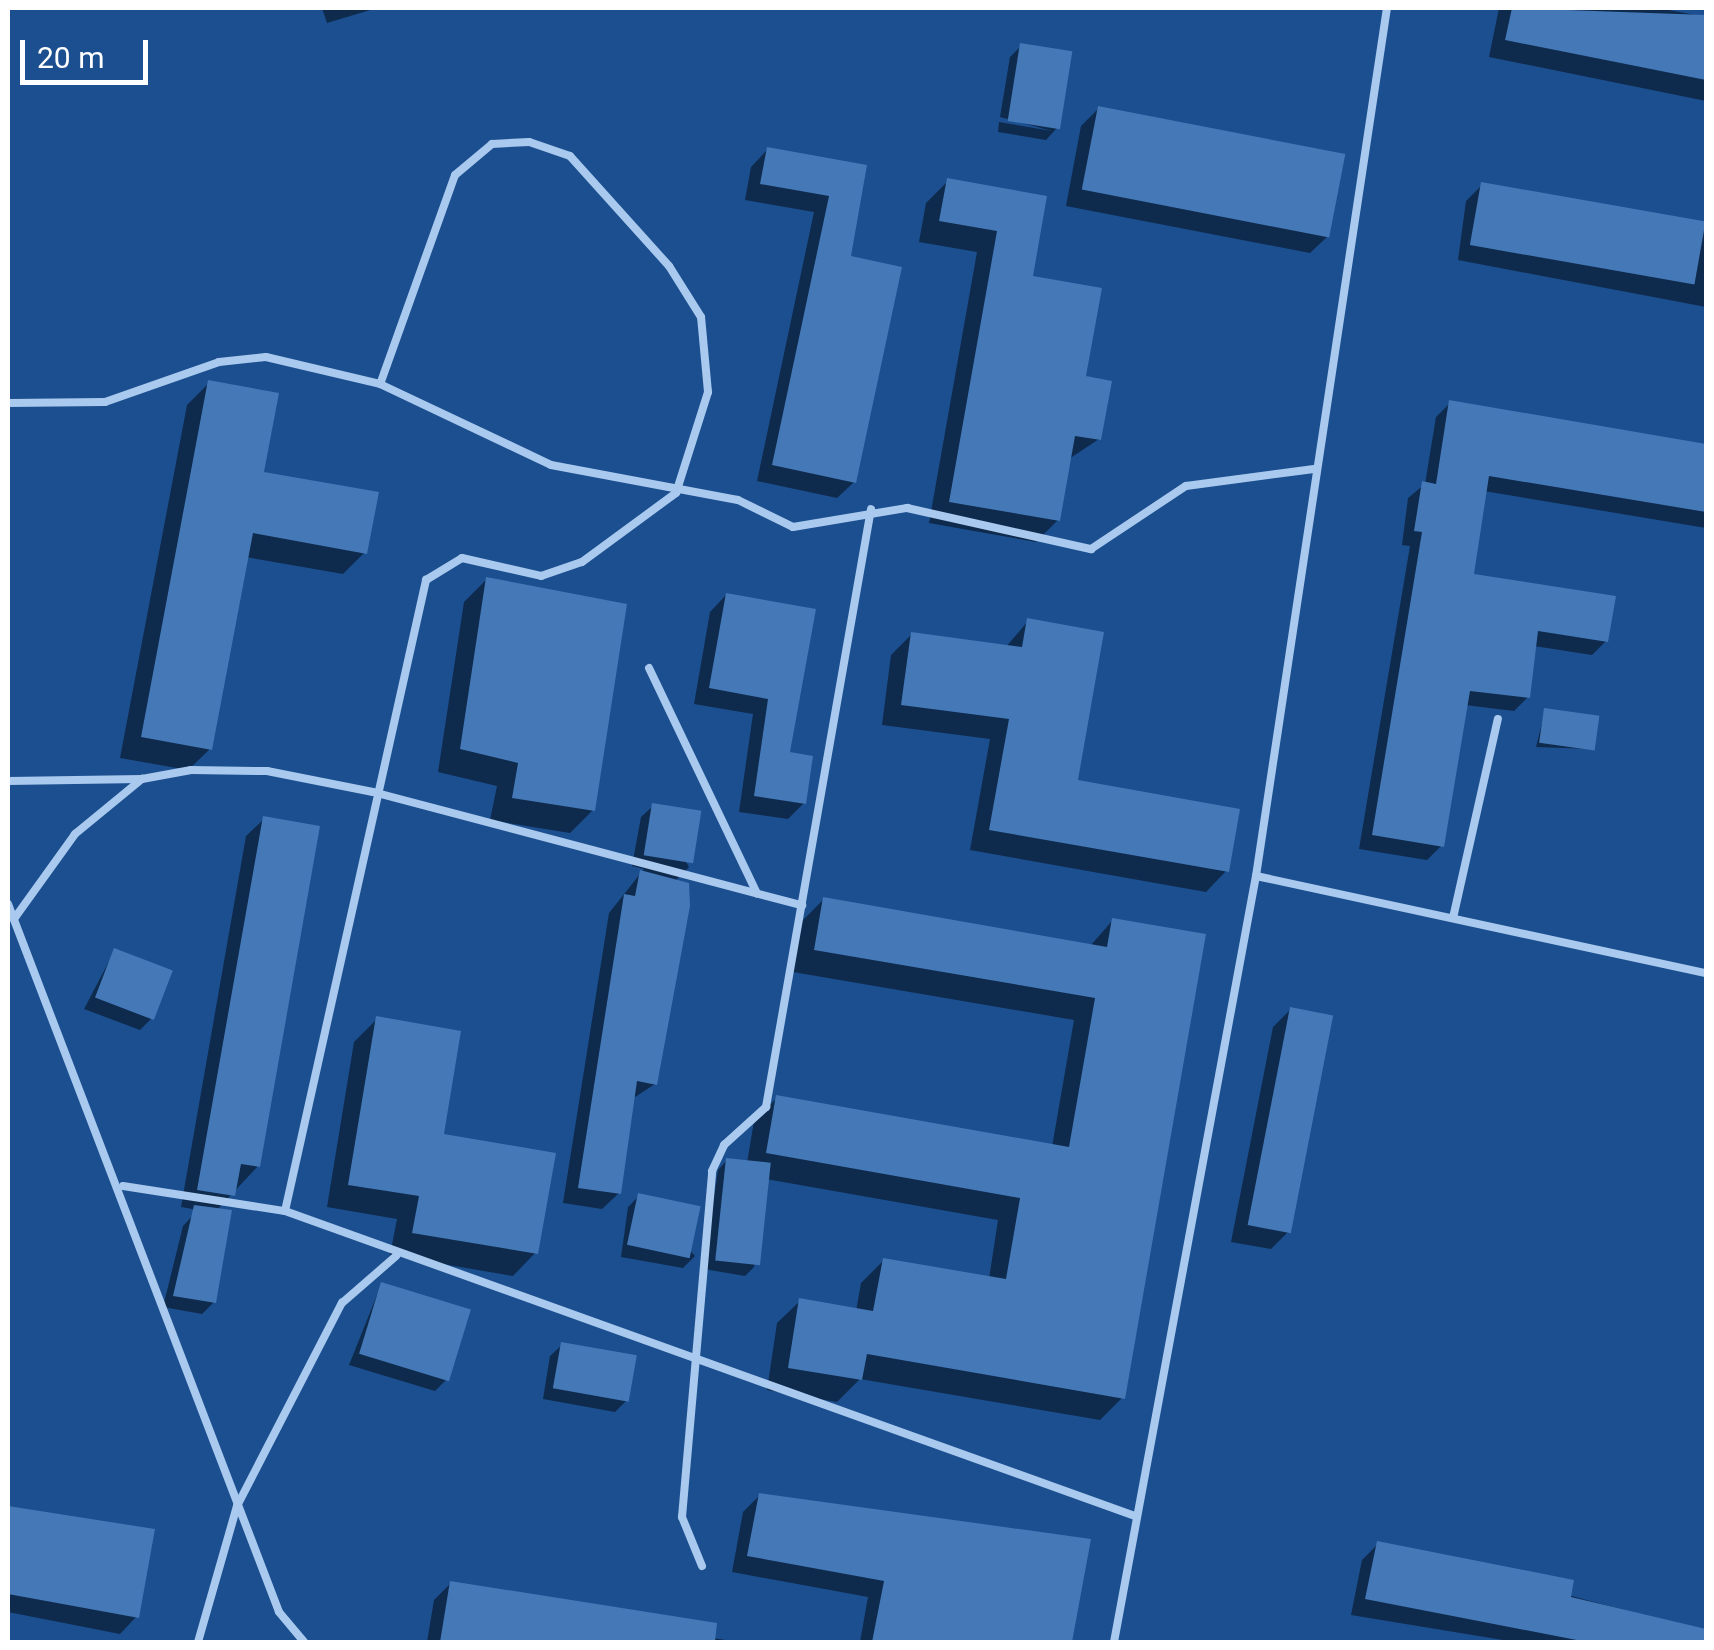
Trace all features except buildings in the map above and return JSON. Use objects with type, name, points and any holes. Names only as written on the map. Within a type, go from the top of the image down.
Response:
[{"type":"lane","points":[[1114,1642],[1256,876],[1314,470],[1387,8]]},
{"type":"lane","points":[[286,1211],[373,792],[426,580],[462,558],[542,576],[582,562],[676,493],[708,392],[701,317],[570,156],[528,142],[492,144],[455,175],[380,384]]},
{"type":"lane","points":[[8,403],[105,402],[219,362],[266,357],[380,384],[551,466],[676,493],[738,500],[793,526],[871,509],[906,508],[1091,549],[1186,486],[1314,470]]},
{"type":"lane","points":[[702,1566],[682,1516],[712,1171],[724,1145],[766,1107],[871,509]]},
{"type":"lane","points":[[648,668],[757,894]]},
{"type":"lane","points":[[1452,918],[1498,719]]},
{"type":"lane","points":[[8,781],[142,780],[267,771],[373,792],[802,905]]},
{"type":"lane","points":[[14,918],[76,834],[142,780]]},
{"type":"lane","points":[[1256,876],[1706,973]]},
{"type":"lane","points":[[8,904],[123,1186],[279,1612],[304,1642]]},
{"type":"lane","points":[[123,1186],[286,1211],[396,1256],[693,1363],[1135,1516]]},
{"type":"lane","points":[[198,1642],[237,1506],[342,1303],[396,1256]]}]
